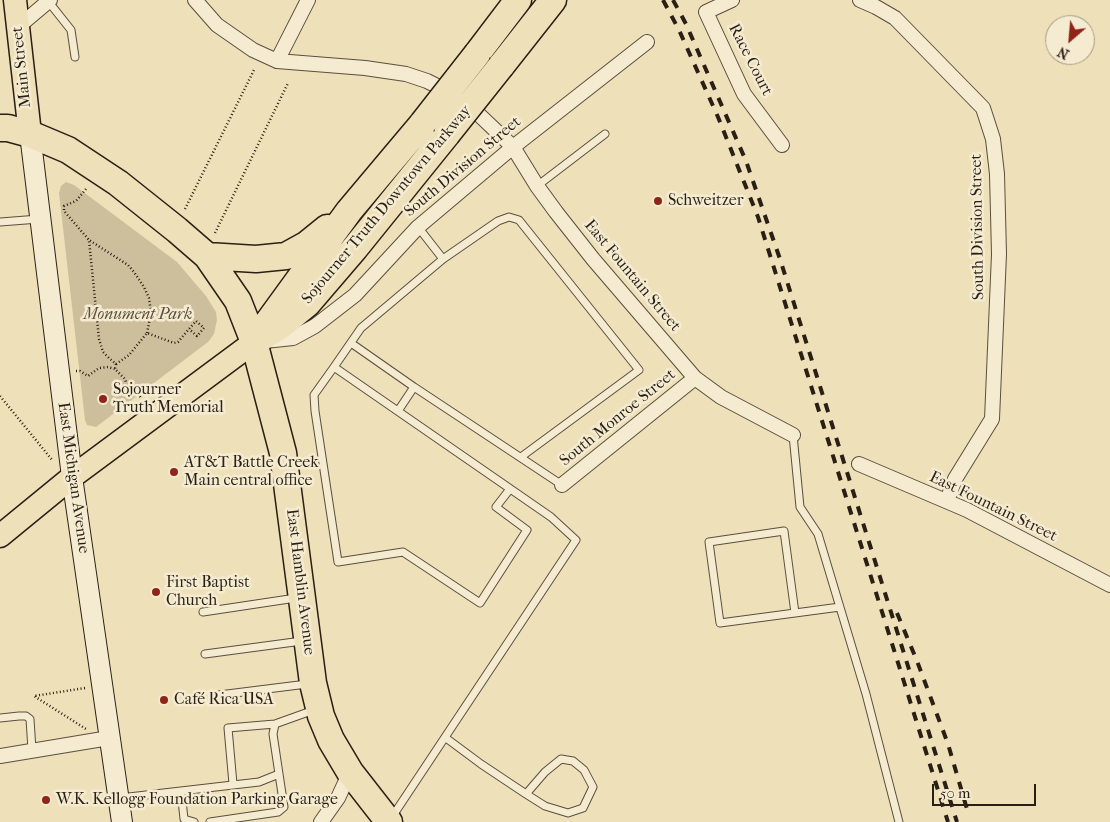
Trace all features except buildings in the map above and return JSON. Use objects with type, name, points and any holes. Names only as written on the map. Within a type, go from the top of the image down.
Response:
[{"type":"highway","name":"Sojourner Truth Downtown Parkway","points":[[254,342],[349,211],[423,122],[518,0]]},
{"type":"highway","name":"Sojourner Truth Downtown Parkway","points":[[254,342],[280,326],[307,304],[355,248],[553,0]]},
{"type":"highway","name":"East Hamblin Avenue","points":[[0,128],[8,128],[30,134],[68,150],[118,183],[177,230],[211,244],[238,300],[254,342],[283,453],[313,683],[319,708],[331,740],[350,772],[389,822]]},
{"type":"highway","points":[[211,244],[256,259],[286,256],[306,245],[349,211]]},
{"type":"main road","name":"Main Street","points":[[15,0],[30,134]]},
{"type":"main road","points":[[0,536],[72,477],[254,342]]},
{"type":"street","points":[[195,0],[217,25],[253,50],[277,61],[308,0]]},
{"type":"street","name":"Race Court","points":[[732,0],[706,12],[744,94],[782,145]]},
{"type":"street","name":"South Division Street","points":[[860,0],[895,18],[983,108],[993,139],[997,174],[999,254],[992,419],[955,479],[947,501]]},
{"type":"street","points":[[18,27],[49,1]]},
{"type":"street","name":"South Division Street","points":[[254,342],[293,338],[315,326],[355,295],[418,227],[513,147],[647,42]]},
{"type":"street","name":"East Fountain Street","points":[[277,61],[365,68],[406,74],[445,90],[472,108],[513,147],[537,186],[593,259],[695,378],[721,397],[793,435]]},
{"type":"street","name":"East Michigan Avenue","points":[[30,134],[49,214],[72,477],[100,735],[118,798],[122,822]]},
{"type":"street","name":"South Monroe Street","points":[[562,484],[695,378]]},
{"type":"street","name":"East Fountain Street","points":[[859,464],[967,510],[1110,586]]},
{"type":"street","points":[[0,756],[100,735]]},
{"type":"street","points":[[321,822],[338,798],[350,772]]},
{"type":"lane","points":[[49,1],[71,30],[75,57]]},
{"type":"lane","points":[[537,186],[605,134]]},
{"type":"lane","points":[[0,222],[49,214]]},
{"type":"lane","points":[[510,489],[496,507],[527,530],[480,603],[403,552],[338,562],[314,395],[361,328],[443,260],[498,221],[509,216],[519,220],[639,370],[521,457]]},
{"type":"lane","points":[[418,227],[443,260]]},
{"type":"lane","points":[[351,342],[562,484]]},
{"type":"lane","points":[[334,367],[550,517],[576,540],[389,822]]},
{"type":"lane","points":[[398,411],[414,386]]},
{"type":"lane","points":[[793,435],[800,507],[818,534],[866,694],[899,822]]},
{"type":"lane","points":[[795,613],[784,532],[708,542],[720,624],[840,607]]},
{"type":"lane","points":[[203,612],[302,598]]},
{"type":"lane","points":[[205,654],[307,640]]},
{"type":"lane","points":[[219,694],[313,683]]},
{"type":"lane","points":[[233,784],[228,728],[274,724],[319,708]]},
{"type":"lane","points":[[0,718],[26,716],[30,719],[32,750]]},
{"type":"lane","points":[[210,822],[278,812],[284,807],[273,734],[274,724]]},
{"type":"lane","points":[[446,738],[526,794],[545,806],[568,814],[583,808],[593,786],[584,770],[573,761],[561,759],[545,772],[526,794]]},
{"type":"lane","points":[[118,798],[259,782],[279,774]]},
{"type":"lane","points":[[181,791],[184,819],[194,822]]},
{"type":"path","points":[[184,209],[254,70]]},
{"type":"path","points":[[211,244],[288,83]]},
{"type":"path","points":[[49,214],[64,209],[64,206],[79,198],[86,189]]},
{"type":"path","points":[[64,209],[64,212],[89,240],[128,265],[149,298],[152,313],[147,333],[129,355],[116,364],[114,369]]},
{"type":"path","points":[[89,240],[99,339],[103,352],[116,364]]},
{"type":"path","points":[[147,333],[174,343],[178,342],[188,329],[196,321],[204,328],[197,336],[188,329]]},
{"type":"path","points":[[76,371],[80,371],[88,376],[99,368],[108,367],[114,369],[125,378],[129,393],[139,395],[141,398]]},
{"type":"path","points":[[0,396],[53,461]]},
{"type":"path","points":[[84,688],[34,696],[100,735]]},
{"type":"green space","name":"Monument Park","points":[[66,182],[74,185],[177,262],[206,296],[216,312],[217,320],[214,334],[208,342],[96,427],[87,425],[85,420],[59,193],[61,186]]},
{"type":"railway","points":[[663,0],[679,30],[718,117],[758,217],[948,822]]},
{"type":"railway","points":[[673,0],[686,24],[746,161],[780,259],[957,822]]},
{"type":"railway","points":[[897,613],[948,744],[969,816]]},
{"type":"place","name":"Schweitzer","points":[[658,201]]},
{"type":"place","name":"Sojourner Truth Memorial","points":[[103,399]]},
{"type":"place","name":"AT&T Battle Creek Main central office","points":[[174,472]]},
{"type":"place","name":"First Baptist Church","points":[[156,592]]},
{"type":"place","name":"Café Rica USA","points":[[164,700]]},
{"type":"place","name":"W.K. Kellogg Foundation Parking Garage","points":[[46,800]]}]
